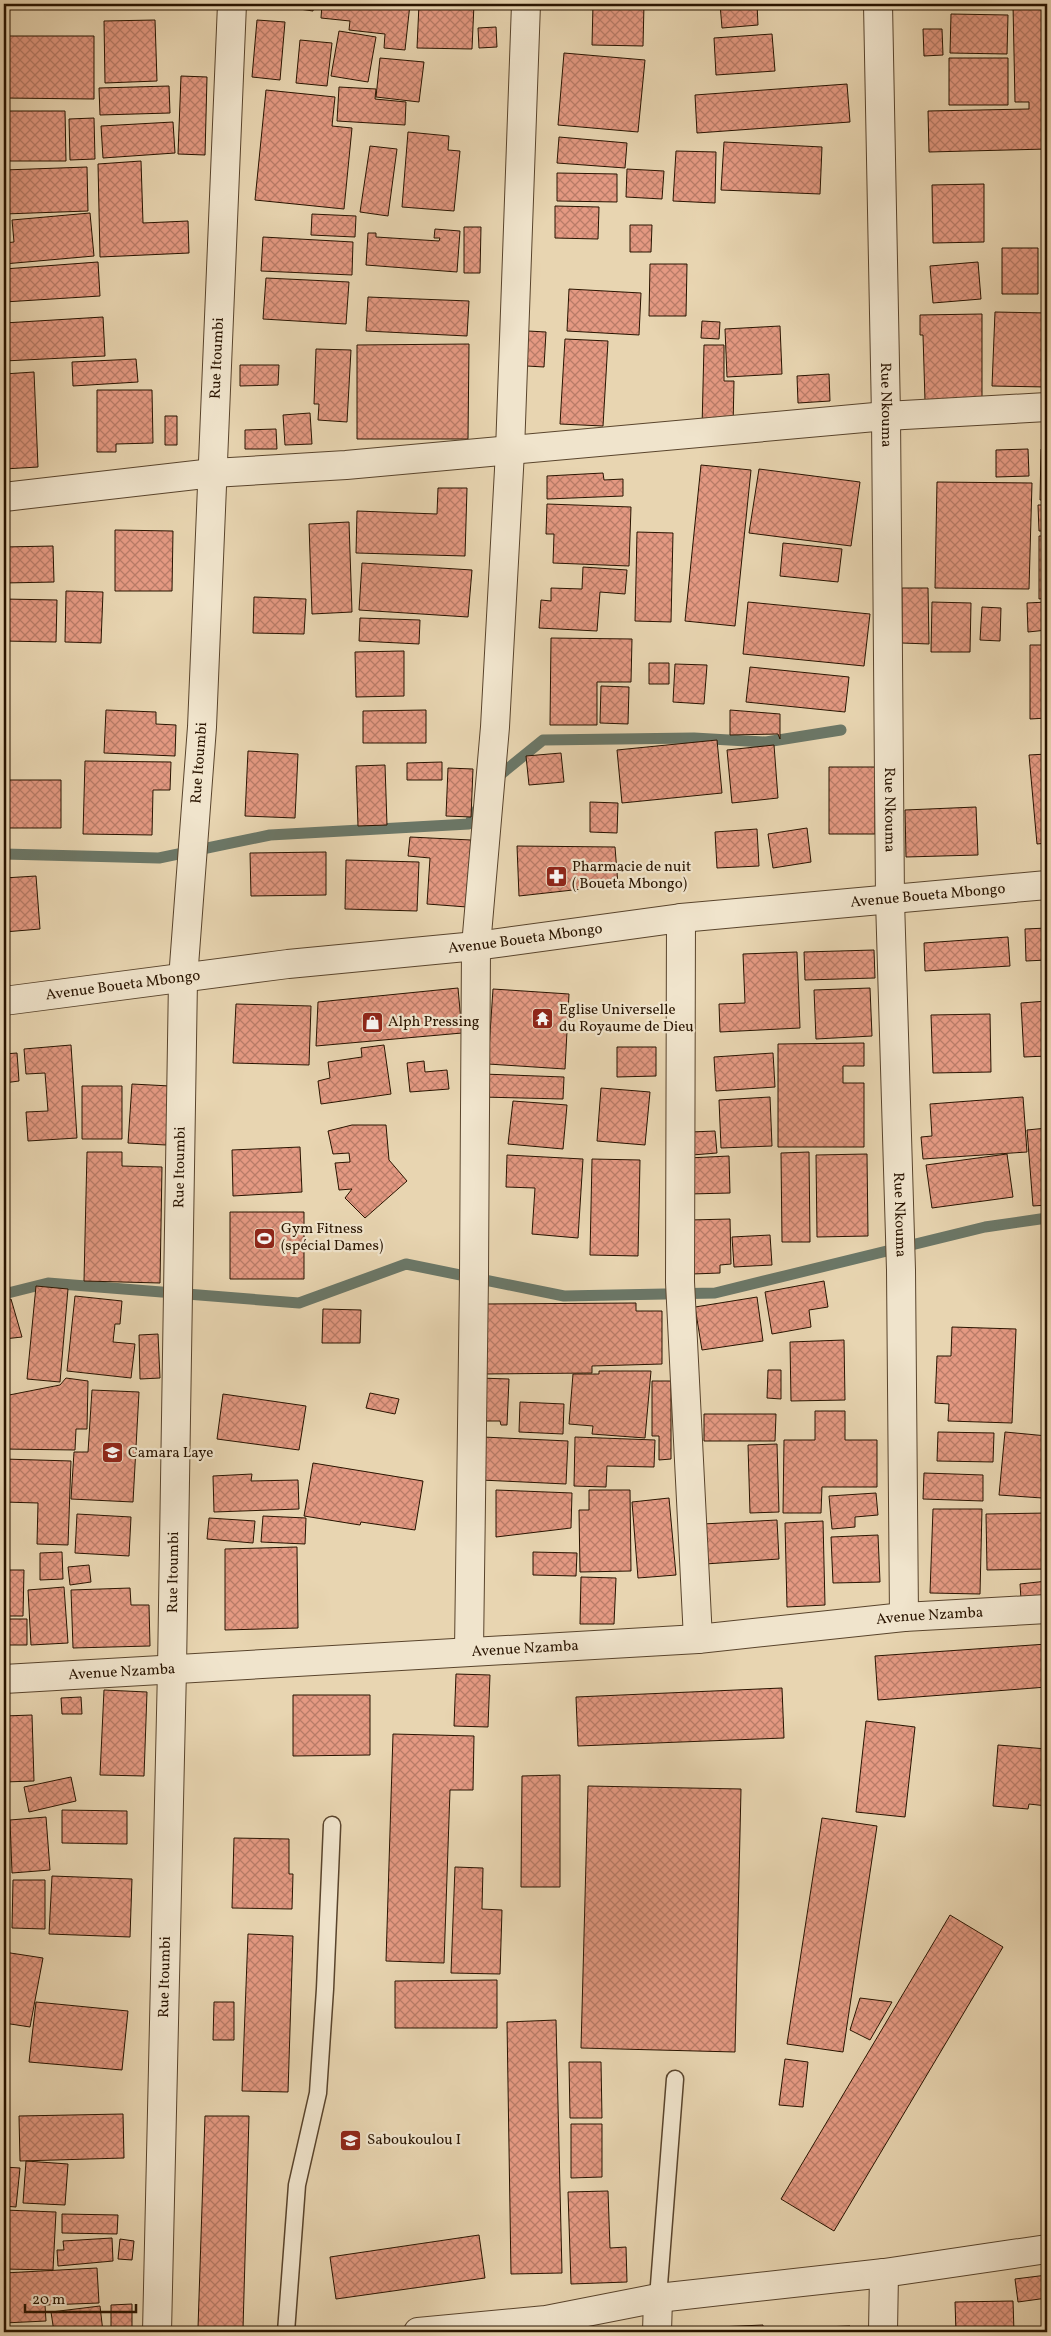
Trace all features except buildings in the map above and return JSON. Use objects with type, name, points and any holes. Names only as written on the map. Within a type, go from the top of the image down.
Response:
[{"type":"street","name":"Rue Itoumbi","points":[[157,2332],[172,1670],[183,978],[202,728],[232,4]]},
{"type":"street","points":[[469,1651],[476,946],[495,727],[510,451],[526,4]]},
{"type":"street","name":"Rue Nkouma","points":[[878,4],[886,416],[890,900],[901,1270],[904,1617]]},
{"type":"street","points":[[4,497],[213,473],[346,465],[886,416],[1047,406]]},
{"type":"street","name":"Avenue Boueta Mbongo","points":[[4,1002],[288,964],[476,946],[680,918],[1047,885]]},
{"type":"street","points":[[680,918],[680,1282],[698,1639]]},
{"type":"street","name":"Avenue Nzamba","points":[[4,1679],[698,1639],[904,1617],[1047,1608]]},
{"type":"street","points":[[426,2332],[546,2320],[658,2298],[884,2273],[1047,2249]]},
{"type":"street","points":[[883,2332],[884,2273]]},
{"type":"street","points":[[657,2332],[658,2298]]},
{"type":"lane","points":[[286,2332],[296,2185],[318,2093],[325,1989],[332,1825]]},
{"type":"lane","points":[[658,2298],[675,2079]]},
{"type":"waterway","points":[[495,779],[543,740],[694,738],[766,742],[841,730]]},
{"type":"waterway","points":[[4,854],[159,858],[270,835],[469,824],[481,803]]},
{"type":"waterway","points":[[4,1294],[48,1283],[299,1303],[406,1264],[564,1296],[715,1293],[985,1227],[1047,1218]]},
{"type":"place","name":"Pharmacie de nuit ( Boueta Mbongo)","points":[[556,876]]},
{"type":"place","name":"Eglise Universelle du Royaume de Dieu","points":[[543,1019]]},
{"type":"place","name":"Alph Pressing","points":[[372,1022]]},
{"type":"place","name":"Gym Fitness (spécial Dames)","points":[[265,1238]]},
{"type":"place","name":"Camara Laye","points":[[112,1453]]},
{"type":"place","name":"Saboukoulou I","points":[[351,2140]]}]
